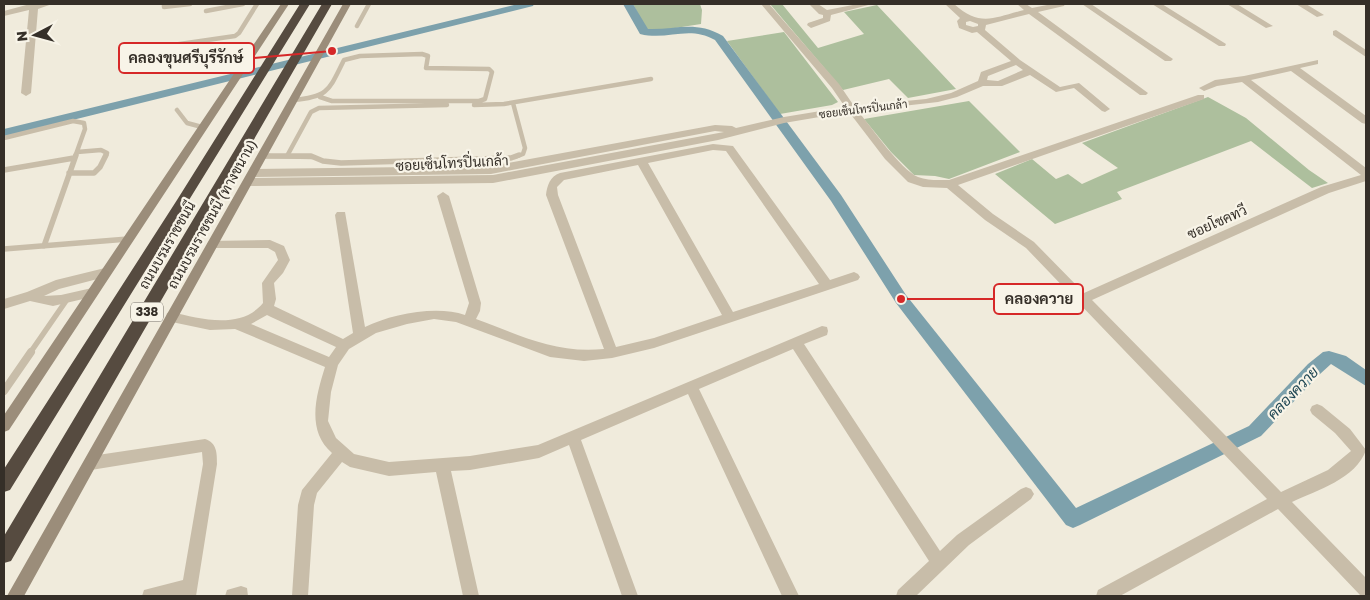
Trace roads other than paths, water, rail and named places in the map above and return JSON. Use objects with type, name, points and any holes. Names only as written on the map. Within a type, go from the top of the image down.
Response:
[{"type":"highway","name":"ถนนบรมราชชนนี","points":[[4,484],[182,203],[263,69],[305,4]]},
{"type":"highway","name":"ถนนบรมราชชนนี","points":[[4,554],[327,4]]},
{"type":"main road","points":[[4,426],[285,4]]},
{"type":"main road","name":"ถนนบรมราชชนนี (ทางขนาน)","points":[[15,596],[347,4]]},
{"type":"street","points":[[4,14],[34,5],[48,4]]},
{"type":"street","points":[[766,4],[836,86],[851,109],[889,157],[912,179],[923,182],[950,184],[1203,92],[1215,83],[1244,79],[1315,62]]},
{"type":"street","points":[[813,4],[822,12],[827,13],[868,4]]},
{"type":"street","points":[[950,4],[966,19],[976,20],[1017,62],[1030,71],[1059,90],[1076,85],[1106,109]]},
{"type":"street","points":[[1021,4],[1143,93]]},
{"type":"street","points":[[980,26],[1061,4]]},
{"type":"street","points":[[1086,4],[1168,59]]},
{"type":"street","points":[[1156,4],[1222,44]]},
{"type":"street","points":[[1231,4],[1269,26]]},
{"type":"street","points":[[1300,4],[1320,15]]},
{"type":"street","points":[[26,93],[34,5]]},
{"type":"street","points":[[811,25],[827,19],[827,13]]},
{"type":"street","points":[[1336,33],[1366,54]]},
{"type":"street","name":"ซอยเซ็นโทรปิ่นเกล้า","points":[[982,83],[984,74],[1017,62]]},
{"type":"street","points":[[1293,68],[1366,121]]},
{"type":"street","name":"ซอยเซ็นโทรปิ่นเกล้า","points":[[250,178],[493,179],[718,137],[766,124],[851,109],[918,103],[950,96],[982,83],[999,84],[1030,71]]},
{"type":"street","points":[[1244,79],[1366,173]]},
{"type":"street","points":[[612,353],[552,196],[552,186],[560,177],[713,147],[729,148],[827,286]]},
{"type":"street","points":[[641,161],[730,318]]},
{"type":"street","name":"ซอยโชคทวี","points":[[1082,300],[1325,190],[1366,177]]},
{"type":"street","points":[[950,184],[989,217],[1030,245],[1366,589]]},
{"type":"street","points":[[444,196],[475,303],[474,311],[468,321]]},
{"type":"street","points":[[341,214],[360,336]]},
{"type":"street","points":[[172,317],[197,324],[221,326],[237,324],[255,317],[266,308],[270,300],[267,287],[269,280],[279,270],[284,260],[280,249],[270,244],[213,244]]},
{"type":"street","points":[[4,304],[31,296],[56,285],[106,273]]},
{"type":"street","points":[[822,331],[539,451],[470,463],[388,469],[350,460],[331,443],[321,422],[324,392],[332,364],[344,345],[372,329],[407,319],[434,314],[457,317],[550,352],[584,356],[612,353],[654,343],[854,277]]},
{"type":"street","points":[[31,296],[37,300],[45,301],[92,294]]},
{"type":"street","points":[[266,308],[275,314],[344,345]]},
{"type":"street","points":[[237,324],[332,364]]},
{"type":"street","points":[[795,342],[939,563]]},
{"type":"street","points":[[691,386],[791,596]]},
{"type":"street","points":[[1104,596],[1278,500],[1333,475],[1356,458],[1359,450],[1339,427],[1317,410]]},
{"type":"street","points":[[572,437],[630,596]]},
{"type":"street","points":[[91,463],[205,445],[209,450],[210,464],[189,591],[150,596]]},
{"type":"street","points":[[300,596],[306,504],[310,490],[342,452]]},
{"type":"street","points":[[442,465],[472,596]]},
{"type":"street","points":[[904,596],[963,540],[1026,494]]},
{"type":"lane","points":[[164,4],[164,7],[190,4]]},
{"type":"lane","points":[[206,10],[242,4]]},
{"type":"lane","points":[[166,46],[235,36],[239,33],[257,4]]},
{"type":"lane","points":[[357,26],[369,4]]},
{"type":"lane","points":[[293,100],[320,97],[332,101],[479,101],[485,99],[492,72],[489,69],[480,68],[426,68],[428,56],[422,54],[360,56],[344,60],[328,91],[320,97]]},
{"type":"lane","points":[[287,156],[311,112],[319,108],[513,103],[651,79]]},
{"type":"lane","points":[[262,156],[311,156],[323,161],[341,163],[511,158],[522,154],[525,148],[513,103]]},
{"type":"lane","points":[[177,110],[187,123],[202,128]]},
{"type":"lane","points":[[4,138],[60,124],[84,123],[85,129],[44,246]]},
{"type":"lane","points":[[4,170],[101,150],[107,153],[100,169],[96,172],[91,174],[70,173]]},
{"type":"lane","points":[[4,249],[128,239]]},
{"type":"lane","points":[[4,391],[68,298]]},
{"type":"waterway","points":[[4,133],[529,4]]},
{"type":"waterway","name":"คลองควาย","points":[[628,4],[644,32],[691,29],[700,30],[719,38],[836,198],[901,299],[1073,519],[1255,431],[1314,369],[1329,357],[1340,361],[1366,379]]},
{"type":"place","name":"คลองขุนศรีบุรีรักษ์","points":[[332,51]]},
{"type":"place","name":"คลองควาย","points":[[901,299]]}]
